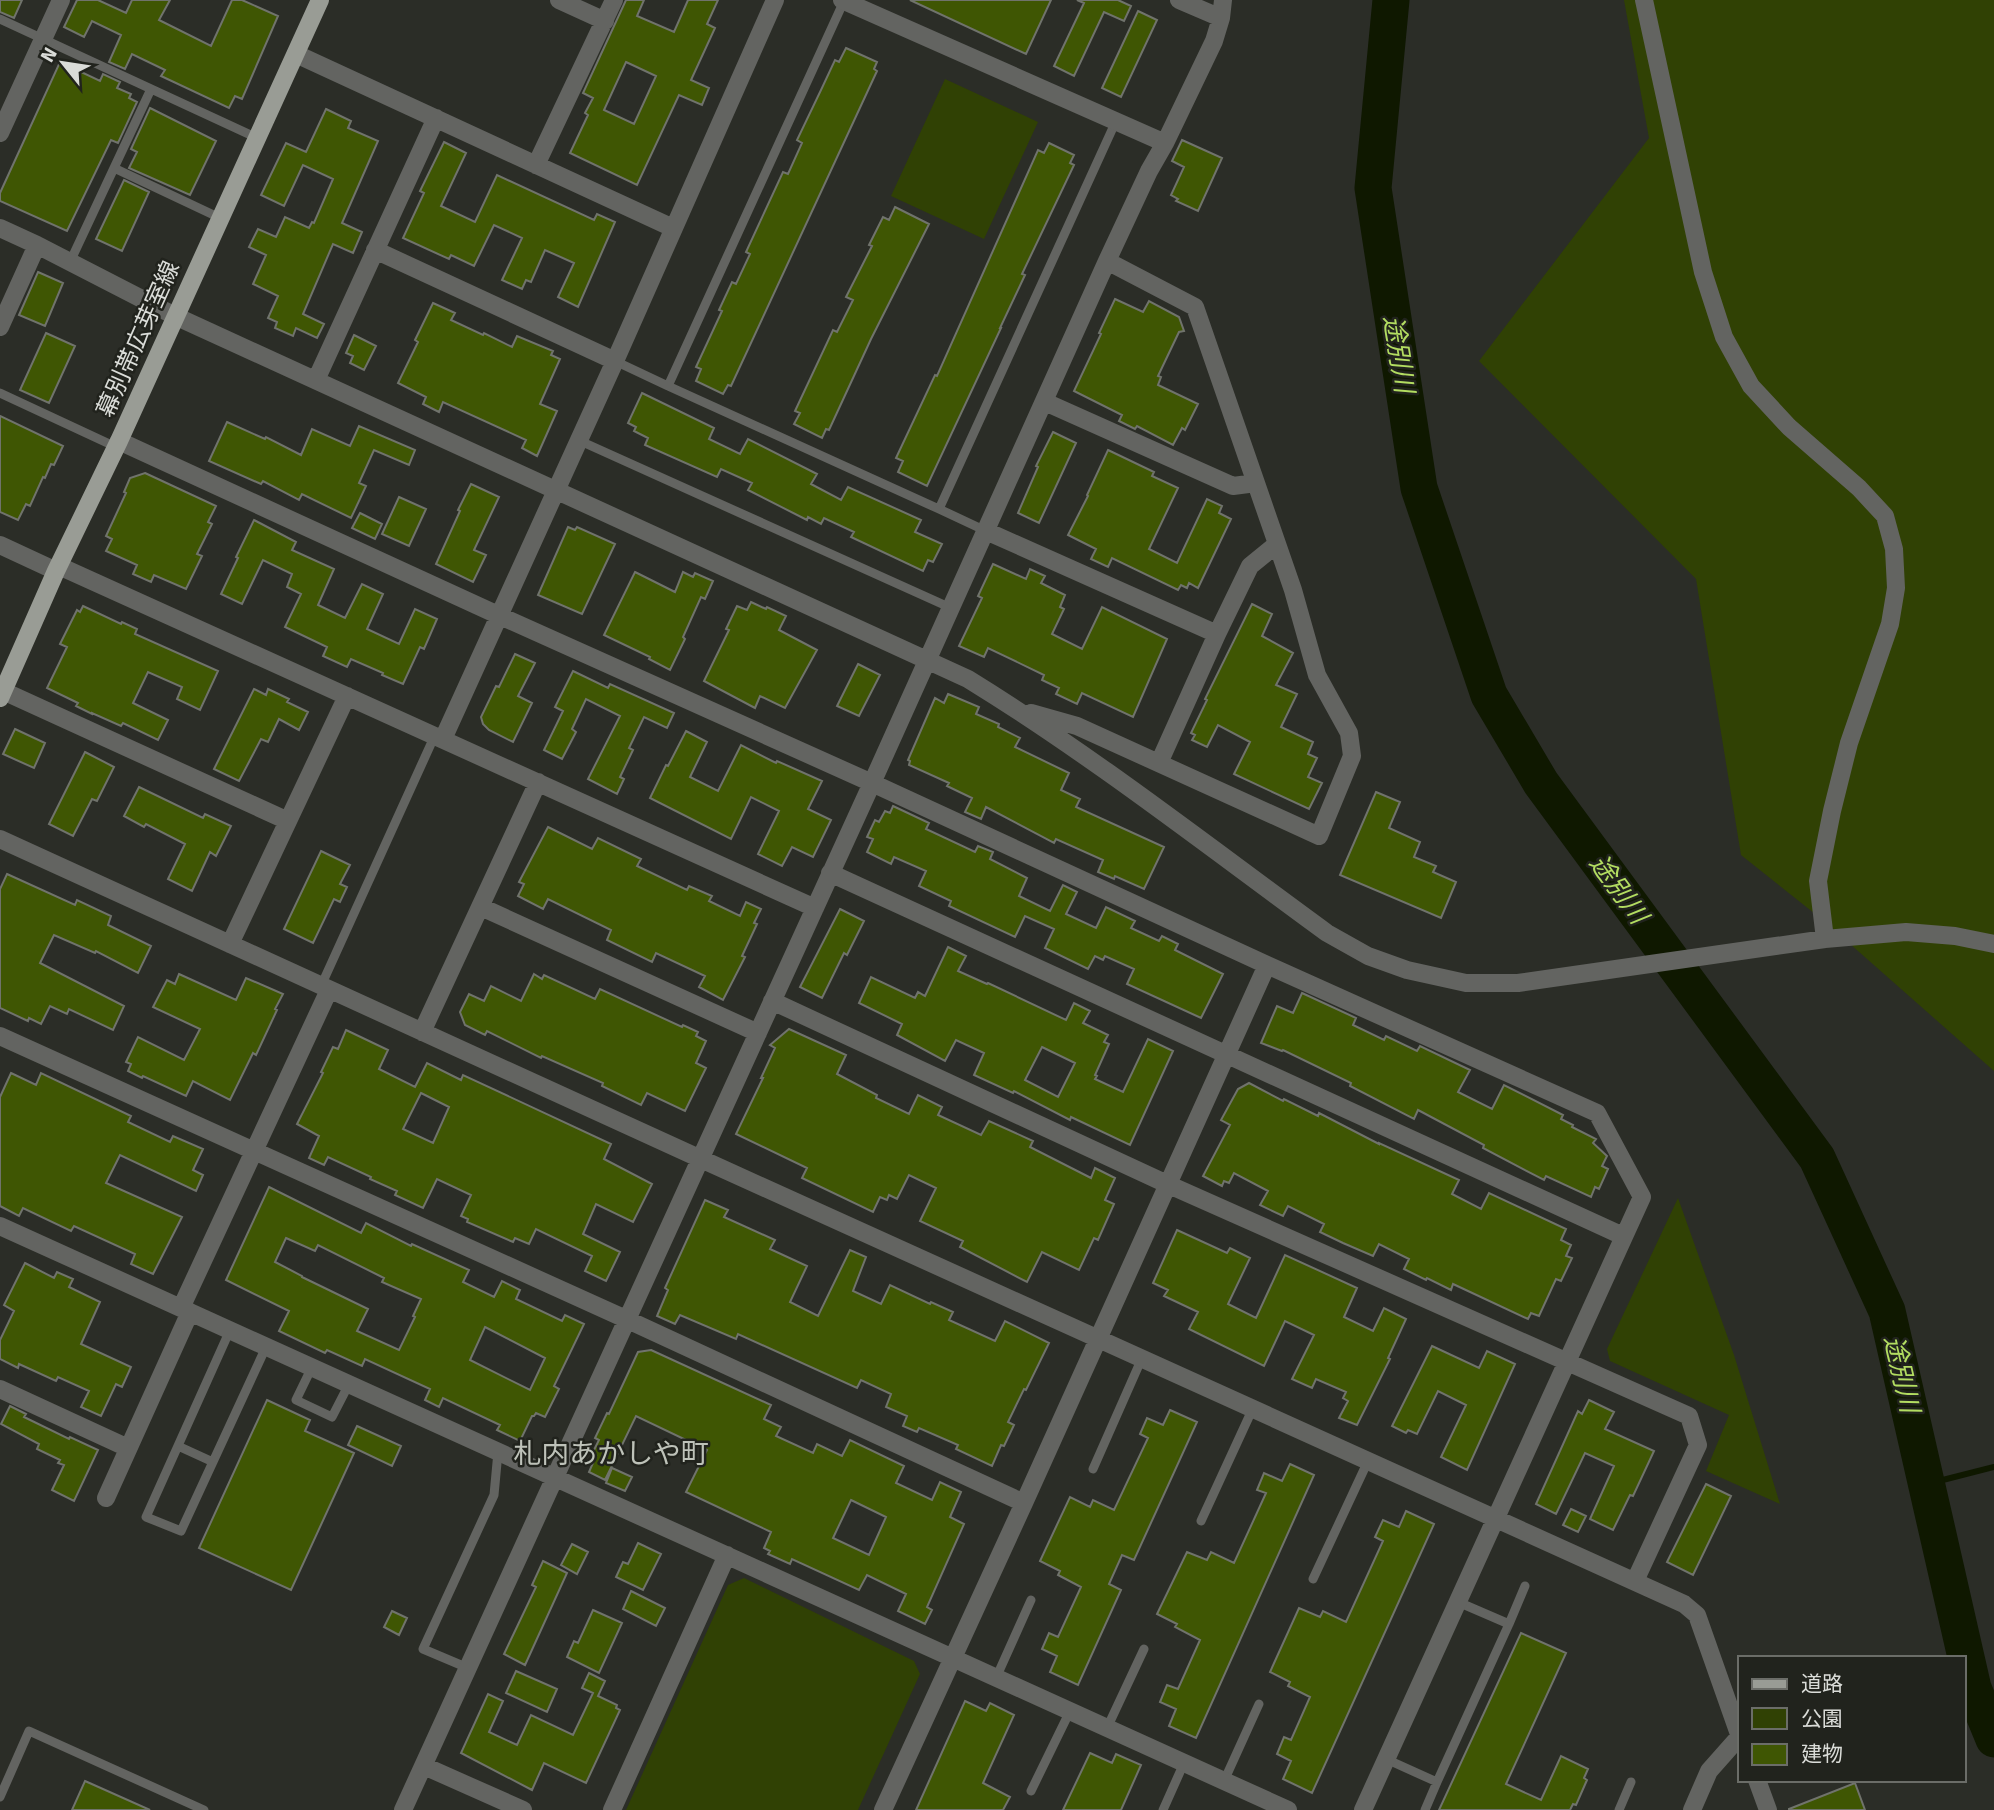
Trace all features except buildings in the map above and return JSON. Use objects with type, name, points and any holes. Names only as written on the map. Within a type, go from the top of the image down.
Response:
[{"type":"main road","name":"幕別帯広芽室線","points":[[1,695],[320,0]]},
{"type":"street","points":[[0,134],[61,0]]},
{"type":"street","points":[[559,0],[605,21]]},
{"type":"street","points":[[536,165],[614,0]]},
{"type":"street","points":[[439,737],[615,361],[775,0]]},
{"type":"street","points":[[843,0],[873,6],[1165,143]]},
{"type":"street","points":[[1179,0],[1221,18]]},
{"type":"street","points":[[403,1810],[928,660],[1107,261],[1214,41],[1223,0]]},
{"type":"street","points":[[1644,0],[1703,272],[1724,337],[1751,386],[1788,427],[1859,488],[1885,516],[1894,550],[1896,588],[1890,624],[1849,743],[1818,881],[1825,939]]},
{"type":"street","points":[[296,54],[673,228]]},
{"type":"street","points":[[316,380],[436,118]]},
{"type":"street","points":[[0,228],[176,316],[968,680],[1017,709],[1067,744],[1327,933],[1368,956],[1407,970],[1466,984],[1518,984],[1825,939],[1906,932],[1955,936],[1994,944]]},
{"type":"street","points":[[0,327],[37,245]]},
{"type":"street","points":[[375,250],[615,361]]},
{"type":"street","points":[[1017,709],[1077,726],[1318,836],[1352,756],[1349,733],[1317,675],[1293,590],[1195,307],[1107,261]]},
{"type":"street","points":[[1045,402],[1233,486],[1256,484]]},
{"type":"street","points":[[117,444],[1597,1113],[1642,1197],[1363,1810]]},
{"type":"street","points":[[986,531],[1217,634]]},
{"type":"street","points":[[1159,764],[1250,566],[1277,544]]},
{"type":"street","points":[[0,545],[439,737],[814,908]]},
{"type":"street","points":[[1,695],[288,821]]},
{"type":"street","points":[[230,944],[347,696]]},
{"type":"street","points":[[422,1032],[538,782]]},
{"type":"street","points":[[0,839],[1684,1604],[1697,1615],[1738,1730]]},
{"type":"street","points":[[830,873],[1623,1236]]},
{"type":"street","points":[[481,907],[758,1033]]},
{"type":"street","points":[[883,1810],[1266,965]]},
{"type":"street","points":[[106,1498],[325,988]]},
{"type":"street","points":[[772,1001],[1167,1184],[1689,1416],[1698,1445],[1635,1581]]},
{"type":"street","points":[[0,1036],[628,1320],[1024,1503]]},
{"type":"street","points":[[0,1226],[1289,1810]]},
{"type":"street","points":[[0,1389],[128,1448]]},
{"type":"street","points":[[612,1810],[727,1555]]},
{"type":"street","points":[[1692,1810],[1709,1771],[1738,1738]]},
{"type":"street","points":[[424,1766],[523,1810]]},
{"type":"street","points":[[1758,1782],[1768,1810]]},
{"type":"lane","points":[[668,386],[843,0]]},
{"type":"lane","points":[[0,19],[257,138]]},
{"type":"lane","points":[[70,262],[151,89]]},
{"type":"lane","points":[[939,509],[1116,121]]},
{"type":"lane","points":[[114,168],[220,218]]},
{"type":"lane","points":[[615,361],[986,531]]},
{"type":"lane","points":[[0,393],[117,444]]},
{"type":"lane","points":[[578,440],[951,608]]},
{"type":"lane","points":[[325,988],[439,737]]},
{"type":"lane","points":[[230,1331],[146,1517],[181,1531],[266,1347]]},
{"type":"lane","points":[[1093,1469],[1142,1358]]},
{"type":"lane","points":[[312,1367],[296,1400],[332,1418],[349,1384]]},
{"type":"lane","points":[[1201,1521],[1253,1408]]},
{"type":"lane","points":[[178,1446],[213,1462]]},
{"type":"lane","points":[[468,1668],[423,1649],[494,1495],[498,1452]]},
{"type":"lane","points":[[1313,1579],[1368,1461]]},
{"type":"lane","points":[[1425,1810],[1525,1586]]},
{"type":"lane","points":[[996,1678],[1031,1600]]},
{"type":"lane","points":[[1458,1602],[1509,1624]]},
{"type":"lane","points":[[1107,1728],[1144,1649]]},
{"type":"lane","points":[[1224,1781],[1259,1704]]},
{"type":"lane","points":[[1031,1791],[1070,1711]]},
{"type":"lane","points":[[0,1797],[29,1731],[204,1810]]},
{"type":"lane","points":[[1386,1759],[1437,1782]]},
{"type":"lane","points":[[1163,1810],[1184,1763]]},
{"type":"lane","points":[[1619,1810],[1631,1782]]},
{"type":"green space","points":[[1624,0],[1994,0],[1994,1071],[1824,921],[1741,855],[1696,579],[1479,361],[1649,138]]},
{"type":"green space","points":[[945,79],[1038,122],[984,239],[891,196]]},
{"type":"green space","points":[[1678,1198],[1734,1355],[1780,1504],[1706,1471],[1729,1415],[1610,1361],[1607,1349]]},
{"type":"green space","points":[[744,1578],[914,1661],[920,1674],[858,1810],[626,1810],[728,1585]]},
{"type":"waterway","name":"途別川","points":[[1391,0],[1373,188],[1419,488],[1489,695],[1541,783],[1817,1158],[1887,1311],[1966,1656]]},
{"type":"waterway","points":[[1927,1484],[1994,1467]]},
{"type":"waterway","name":"途別川","points":[[1966,1657],[1973,1688],[1994,1739]]},
{"type":"district","name":"札内あかしや町","points":[[611,1453]]}]
